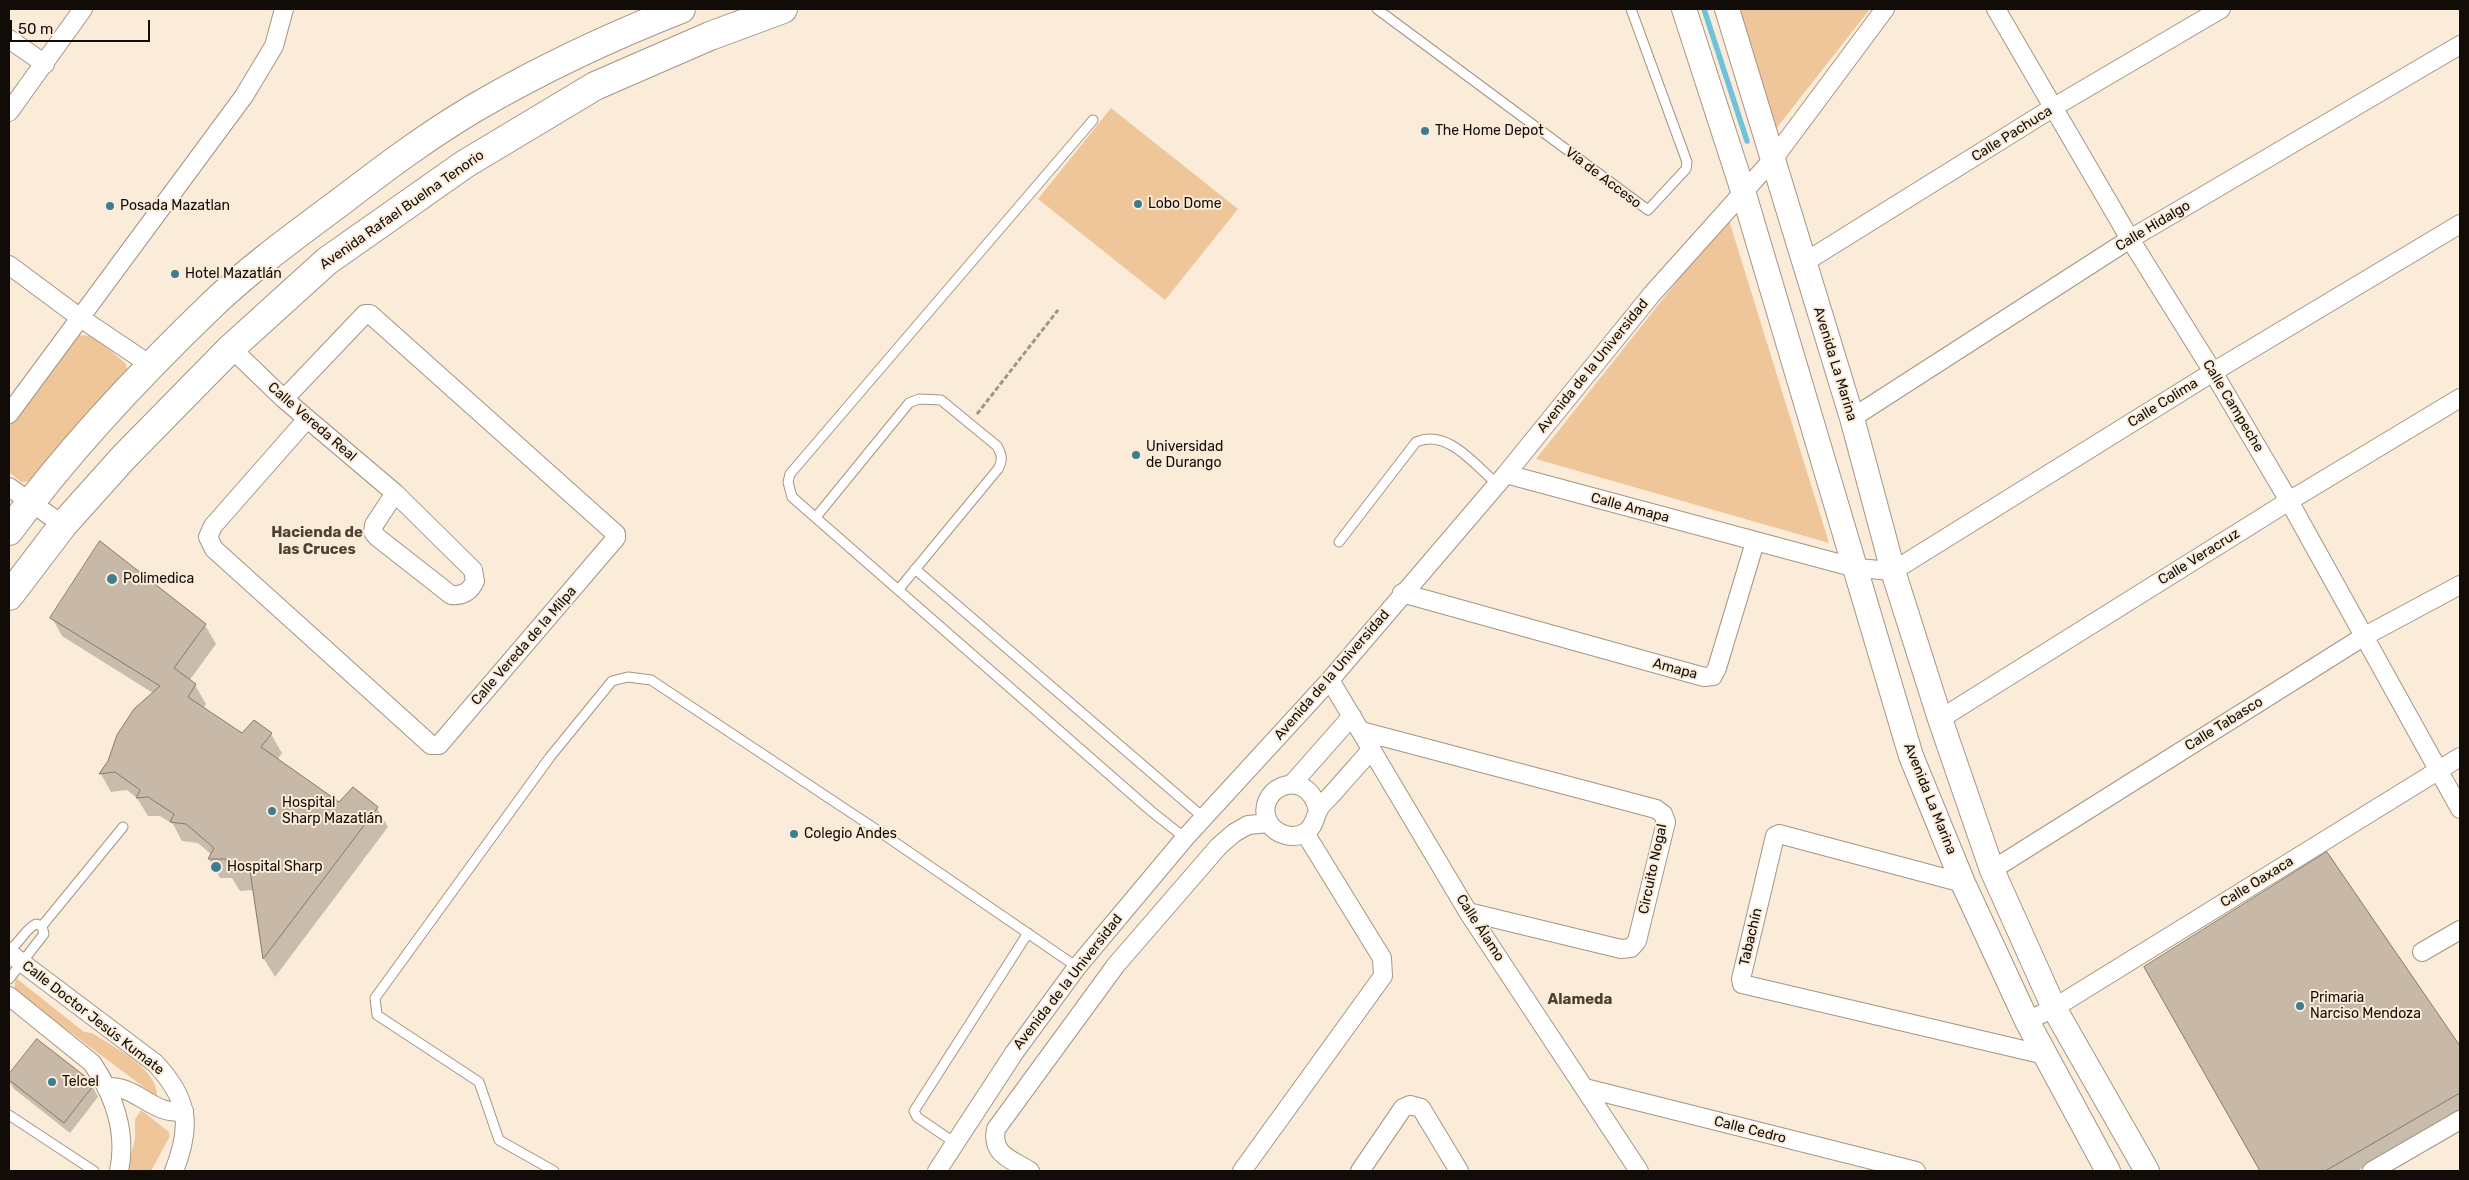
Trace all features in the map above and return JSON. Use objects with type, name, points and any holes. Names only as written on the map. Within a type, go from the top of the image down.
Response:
[{"type":"main road","points":[[9,531],[19,494],[66,458],[152,366],[222,296],[284,244],[410,149],[487,101],[570,58],[679,9]]},
{"type":"main road","name":"Avenida Rafael Buelna Tenorio","points":[[9,596],[63,525],[124,457],[231,348],[327,261],[411,201],[506,138],[595,86],[710,36],[783,9]]},
{"type":"main road","name":"Avenida La Marina","points":[[1684,9],[1743,191],[1911,756],[1963,883],[2027,1021],[2108,1171]]},
{"type":"main road","name":"Avenida La Marina","points":[[1728,9],[1852,418],[1893,571],[1940,719],[1992,870],[2054,1008],[2146,1171]]},
{"type":"street","points":[[9,112],[84,9]]},
{"type":"street","points":[[9,414],[244,96],[274,46],[284,9]]},
{"type":"street","points":[[1743,191],[1774,158],[1885,9]]},
{"type":"street","name":"Calle Campeche","points":[[1996,9],[2130,239],[2213,372],[2289,501],[2460,809]]},
{"type":"street","name":"Calle Pachuca","points":[[1805,262],[2054,107],[2221,9]]},
{"type":"street","points":[[9,38],[45,64]]},
{"type":"street","name":"Calle Hidalgo","points":[[1852,418],[2130,239],[2460,45]]},
{"type":"street","name":"Avenida de la Universidad","points":[[937,1171],[1014,1053],[1077,966],[1185,838],[1330,680],[1402,593],[1501,479],[1652,294],[1743,191]]},
{"type":"street","name":"Calle Colima","points":[[1893,571],[2213,372],[2460,224]]},
{"type":"street","points":[[9,265],[79,317],[152,366]]},
{"type":"street","name":"Calle Vereda de la Milpa","points":[[284,399],[365,314],[370,314],[616,534],[616,538],[439,746],[431,746],[214,549],[208,537],[213,526],[307,419]]},
{"type":"street","name":"Calle Vereda Real","points":[[231,348],[284,399],[395,493],[473,570],[475,581],[467,592],[462,595],[451,595],[374,532],[374,525],[395,493]]},
{"type":"street","name":"Calle Veracruz","points":[[1940,719],[2289,501],[2460,398]]},
{"type":"street","name":"Calle Amapa","points":[[1501,479],[1754,542]]},
{"type":"street","points":[[19,494],[63,525]]},
{"type":"street","points":[[1754,542],[1856,568],[1893,571]]},
{"type":"street","name":"Amapa","points":[[1402,593],[1704,677],[1713,676],[1718,668],[1754,542]]},
{"type":"street","name":"Calle Tabasco","points":[[1992,870],[2363,637],[2460,585]]},
{"type":"street","name":"Calle Álamo","points":[[1330,680],[1468,912],[1639,1171]]},
{"type":"street","points":[[1292,784],[1352,716]]},
{"type":"street","name":"Circuito Nogal","points":[[1361,732],[1656,809],[1663,814],[1666,822],[1638,941],[1631,948],[1621,949],[1468,912]]},
{"type":"street","points":[[1318,810],[1372,749]]},
{"type":"street","name":"Calle Oaxaca","points":[[2054,1008],[2460,757]]},
{"type":"street","points":[[1292,784],[1305,787],[1315,797],[1318,810],[1315,823],[1305,833],[1292,836],[1278,833],[1269,823],[1265,810],[1269,797],[1278,787],[1292,784]]},
{"type":"street","points":[[1030,1171],[997,1151],[994,1140],[996,1129],[1116,965],[1182,888],[1234,833],[1248,825],[1269,823]]},
{"type":"street","points":[[1242,1171],[1383,976],[1382,958],[1305,833]]},
{"type":"street","name":"Tabachín","points":[[1963,883],[1779,834],[1774,838],[1741,979],[1742,984],[2045,1055]]},
{"type":"street","points":[[2422,952],[2460,930]]},
{"type":"street","name":"Calle Doctor Jesús Kumate","points":[[13,955],[155,1064],[178,1092],[184,1111],[186,1130],[182,1152],[174,1171]]},
{"type":"street","points":[[9,996],[92,1063],[107,1087],[120,1127],[122,1158],[120,1171]]},
{"type":"street","points":[[2027,1021],[2054,1008]]},
{"type":"street","points":[[107,1087],[125,1089],[168,1112],[184,1111]]},
{"type":"street","name":"Calle Cedro","points":[[1585,1088],[1916,1171]]},
{"type":"street","points":[[1360,1171],[1403,1108],[1410,1105],[1421,1108],[1459,1171]]},
{"type":"street","points":[[2372,1171],[2460,1120]]},
{"type":"lane","name":"Vía de Acceso","points":[[1378,9],[1648,210],[1686,169],[1686,162],[1631,9]]},
{"type":"lane","points":[[1093,120],[790,474],[788,482],[792,497],[1144,805],[1185,838]]},
{"type":"lane","points":[[816,517],[909,403],[919,399],[941,400],[997,446],[1002,454],[1002,462],[899,589]]},
{"type":"lane","points":[[1339,542],[1416,442],[1426,438],[1439,439],[1449,443],[1501,479]]},
{"type":"lane","points":[[915,569],[1204,818]]},
{"type":"lane","points":[[554,1171],[499,1140],[479,1082],[377,1015],[375,998],[550,757],[612,681],[628,678],[651,680],[1077,966]]},
{"type":"lane","points":[[42,926],[123,827]]},
{"type":"lane","points":[[9,979],[15,946],[31,926],[36,924],[42,926]]},
{"type":"lane","points":[[13,955],[44,934],[42,926]]},
{"type":"lane","points":[[955,1143],[917,1117],[914,1111],[1028,933]]},
{"type":"lane","points":[[9,1115],[94,1171]]},
{"type":"path","points":[[970,424],[1058,310]]},
{"type":"shaded area","points":[[1739,9],[1870,9],[1775,130]]},
{"type":"shaded area","name":"Lobo Dome","points":[[1111,108],[1238,209],[1165,300],[1038,199]]},
{"type":"shaded area","points":[[1728,217],[1829,543],[1536,459]]},
{"type":"shaded area","points":[[77,335],[94,336],[126,364],[128,374],[35,481],[21,482],[9,472],[9,422]]},
{"type":"shaded area","points":[[16,978],[84,1032],[92,1033],[143,1068],[151,1077],[156,1087],[157,1097],[14,990]]},
{"type":"shaded area","points":[[141,1110],[169,1132],[170,1136],[151,1171],[127,1171],[135,1139],[135,1119]]},
{"type":"building","name":"Hospital Sharp Mazatlán","points":[[100,541],[206,624],[174,668],[196,684],[188,697],[242,733],[254,720],[272,733],[261,747],[339,802],[353,787],[378,807],[263,959],[250,870],[228,872],[226,859],[208,859],[214,848],[186,824],[170,822],[174,814],[148,797],[136,798],[140,790],[115,772],[99,774],[108,761],[117,735],[134,709],[160,686],[50,618]]},
{"type":"building","name":"Primaria Narciso Mendoza","points":[[2327,852],[2460,1046],[2460,1093],[2325,1171],[2260,1171],[2144,967]]},
{"type":"building","name":"Telcel","points":[[37,1039],[91,1081],[93,1086],[64,1123],[9,1080],[9,1074]]},
{"type":"waterway","points":[[1704,9],[1747,141]]},
{"type":"place","name":"The Home Depot","points":[[1425,131]]},
{"type":"place","name":"Lobo Dome","points":[[1138,204]]},
{"type":"place","name":"Posada Mazatlan","points":[[110,206]]},
{"type":"place","name":"Hotel Mazatlán","points":[[175,274]]},
{"type":"place","name":"Universidad de Durango","points":[[1136,455]]},
{"type":"place","name":"Polimedica","points":[[112,579]]},
{"type":"place","name":"Hospital Sharp Mazatlán","points":[[272,811]]},
{"type":"place","name":"Colegio Andes","points":[[794,834]]},
{"type":"place","name":"Hospital Sharp","points":[[216,867]]},
{"type":"place","name":"Primaria Narciso Mendoza","points":[[2300,1006]]},
{"type":"place","name":"Telcel","points":[[52,1082]]},
{"type":"district","name":"Hacienda de las Cruces","points":[[317,542]]},
{"type":"district","name":"Alameda","points":[[1580,1000]]}]
